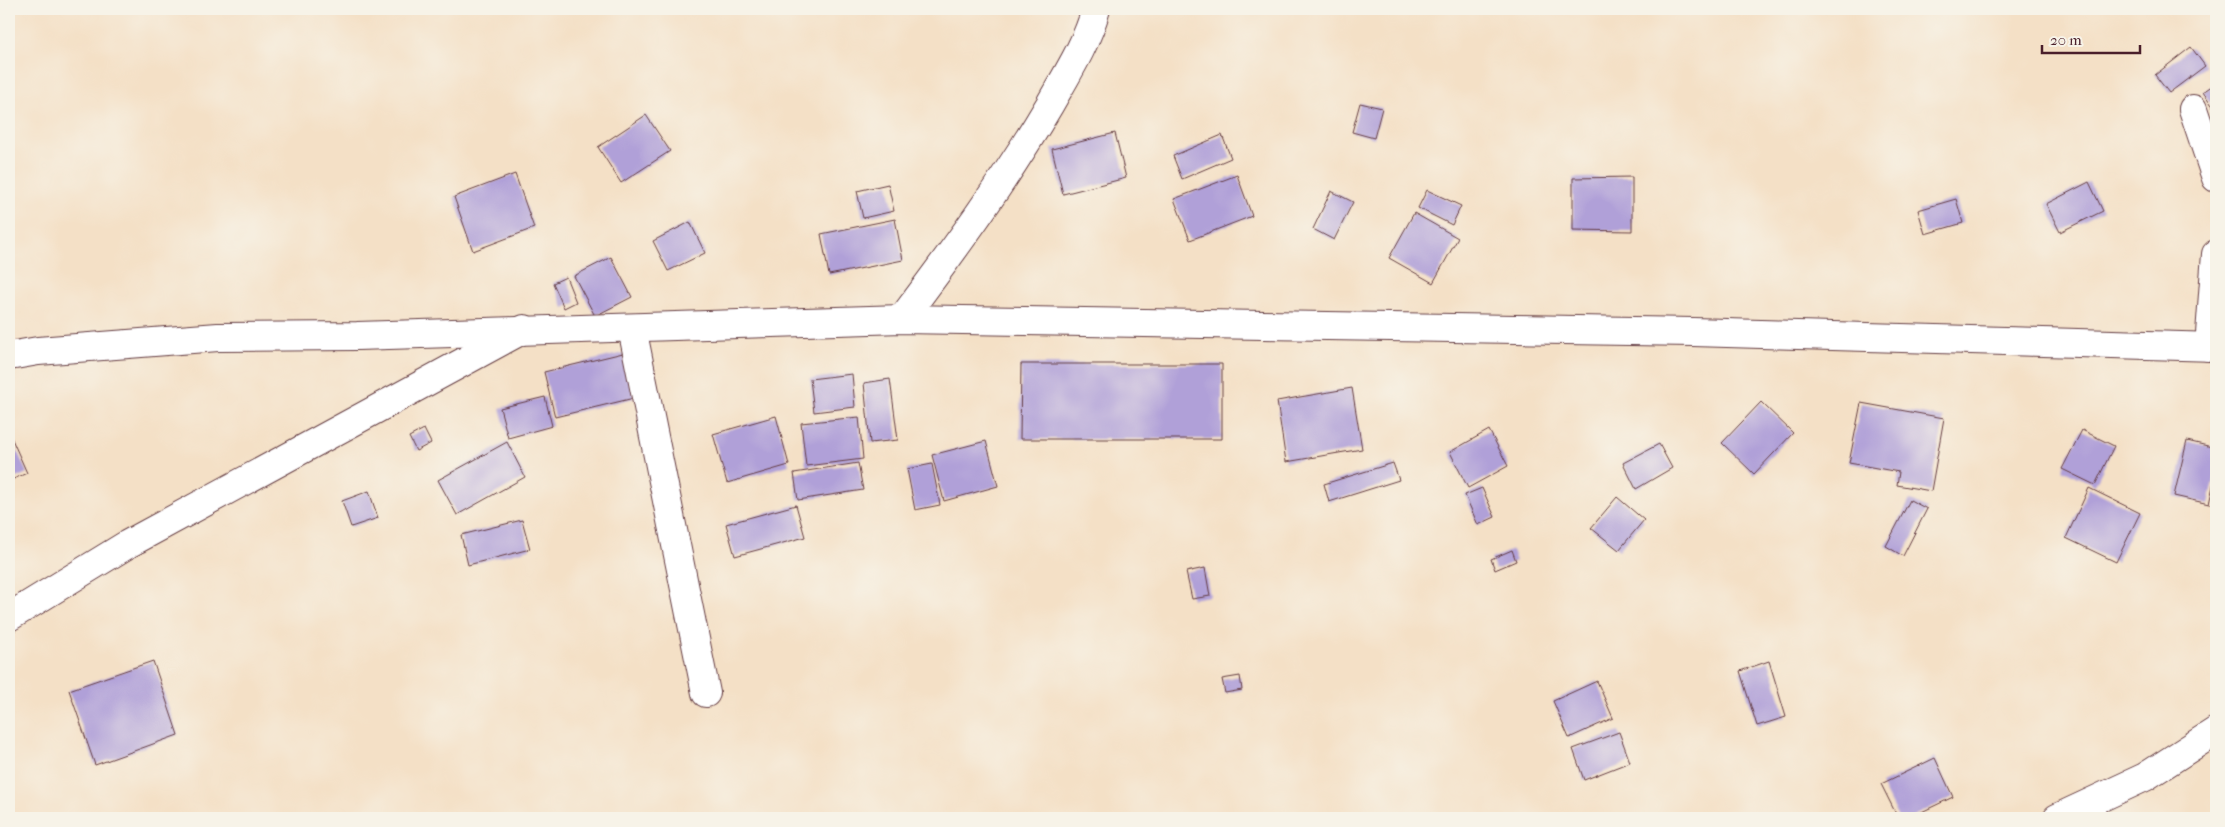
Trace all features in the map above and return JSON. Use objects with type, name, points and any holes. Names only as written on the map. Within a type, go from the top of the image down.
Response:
[{"type":"main road","points":[[902,319],[955,248],[1034,131],[1077,57],[1096,9]]},
{"type":"main road","points":[[2193,108],[2216,178]]},
{"type":"main road","points":[[9,356],[38,351],[218,337],[357,336],[524,329],[632,328],[902,319],[1684,332],[2213,347],[2216,254]]},
{"type":"main road","points":[[632,328],[706,693]]},
{"type":"main road","points":[[9,618],[128,544],[524,329]]},
{"type":"main road","points":[[2057,818],[2145,777],[2216,731]]},
{"type":"building","points":[[2191,47],[2205,66],[2169,93],[2155,75]]},
{"type":"building","points":[[2216,83],[2216,111],[2203,92]]},
{"type":"building","points":[[1360,103],[1382,108],[1374,138],[1352,132]]},
{"type":"building","points":[[646,115],[670,151],[621,183],[598,147]]},
{"type":"building","points":[[1115,133],[1126,178],[1063,194],[1052,149]]},
{"type":"building","points":[[1222,135],[1231,158],[1182,179],[1173,156]]},
{"type":"building","points":[[515,174],[534,228],[473,251],[454,197]]},
{"type":"building","points":[[1237,175],[1252,216],[1190,240],[1174,199]]},
{"type":"building","points":[[1632,177],[1632,231],[1573,230],[1573,178]]},
{"type":"building","points":[[2089,182],[2103,211],[2060,232],[2046,204]]},
{"type":"building","points":[[888,184],[894,211],[863,218],[857,191]]},
{"type":"building","points":[[1427,190],[1461,206],[1452,225],[1418,208]]},
{"type":"building","points":[[1331,191],[1353,202],[1334,240],[1313,229]]},
{"type":"building","points":[[1956,199],[1963,223],[1925,234],[1918,210]]},
{"type":"building","points":[[1414,213],[1458,238],[1433,283],[1389,258]]},
{"type":"building","points":[[895,219],[903,260],[829,275],[821,234]]},
{"type":"building","points":[[690,222],[705,253],[668,271],[653,241]]},
{"type":"building","points":[[611,257],[632,297],[595,316],[574,276]]},
{"type":"building","points":[[566,277],[576,302],[564,308],[553,283]]},
{"type":"building","points":[[623,353],[634,398],[555,417],[544,372]]},
{"type":"building","points":[[1021,364],[1222,364],[1222,439],[1020,439]]},
{"type":"building","points":[[852,374],[855,407],[814,412],[810,379]]},
{"type":"building","points":[[890,379],[898,440],[870,443],[864,383]]},
{"type":"building","points":[[1352,388],[1362,449],[1286,462],[1277,401]]},
{"type":"building","points":[[545,397],[552,426],[508,438],[500,408]]},
{"type":"building","points":[[1761,402],[1793,433],[1754,474],[1722,443]]},
{"type":"building","points":[[1861,403],[1944,418],[1931,491],[1897,485],[1899,472],[1849,463]]},
{"type":"building","points":[[776,416],[789,465],[727,483],[713,434]]},
{"type":"building","points":[[859,417],[863,459],[806,466],[801,423]]},
{"type":"building","points":[[424,429],[431,443],[416,451],[409,437]]},
{"type":"building","points":[[1489,430],[1508,466],[1468,488],[1450,452]]},
{"type":"building","points":[[2082,430],[2114,446],[2095,485],[2062,469]]},
{"type":"building","points":[[11,437],[27,473],[9,481],[9,438]]},
{"type":"building","points":[[986,441],[998,486],[944,501],[932,455]]},
{"type":"building","points":[[2187,441],[2216,448],[2216,472],[2209,504],[2174,496]]},
{"type":"building","points":[[507,442],[525,477],[457,515],[438,480]]},
{"type":"building","points":[[1659,444],[1672,468],[1636,489],[1623,463]]},
{"type":"building","points":[[858,463],[863,490],[798,500],[794,473]]},
{"type":"building","points":[[1393,463],[1399,480],[1329,502],[1324,484]]},
{"type":"building","points":[[932,464],[940,505],[915,510],[907,469]]},
{"type":"building","points":[[1482,488],[1495,517],[1478,525],[1465,495]]},
{"type":"building","points":[[2089,488],[2140,513],[2116,562],[2066,538]]},
{"type":"building","points":[[369,491],[378,518],[351,527],[342,501]]},
{"type":"building","points":[[1617,497],[1644,520],[1619,550],[1591,528]]},
{"type":"building","points":[[1910,500],[1927,509],[1903,556],[1886,546]]},
{"type":"building","points":[[796,505],[805,537],[735,556],[726,524]]},
{"type":"building","points":[[522,520],[530,549],[468,565],[461,535]]},
{"type":"building","points":[[1512,550],[1516,561],[1495,570],[1491,559]]},
{"type":"building","points":[[1205,568],[1210,596],[1192,599],[1186,572]]},
{"type":"building","points":[[153,661],[178,735],[95,765],[69,690]]},
{"type":"building","points":[[1769,661],[1786,717],[1757,726],[1740,671]]},
{"type":"building","points":[[1240,676],[1242,690],[1225,693],[1222,679]]},
{"type":"building","points":[[1597,681],[1613,718],[1569,738],[1553,701]]},
{"type":"building","points":[[1619,732],[1630,762],[1584,780],[1573,749]]},
{"type":"building","points":[[1935,758],[1953,797],[1909,818],[1898,818],[1881,784]]}]
